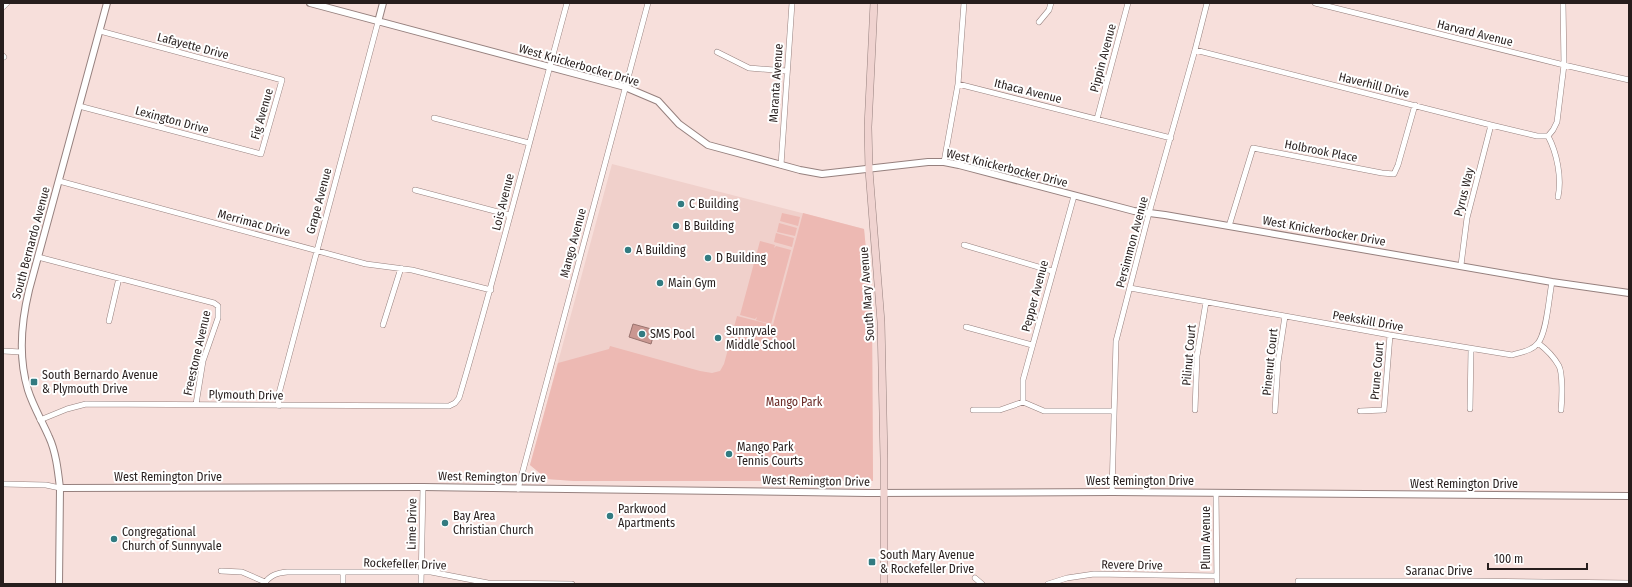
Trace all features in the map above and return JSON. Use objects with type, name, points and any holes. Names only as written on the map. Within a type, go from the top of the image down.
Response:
[{"type":"main road","name":"South Mary Avenue","points":[[874,3],[868,105],[869,170],[881,322],[884,584]]},
{"type":"street","points":[[3,7],[7,3]]},
{"type":"street","name":"South Bernardo Avenue","points":[[60,584],[60,488],[52,445],[28,390],[21,352],[22,324],[38,257],[107,3]]},
{"type":"street","name":"West Knickerbocker Drive","points":[[310,3],[625,87],[658,101],[679,124],[708,145],[800,170],[822,174],[869,170],[928,162],[944,162],[1134,211],[1461,265],[1552,282],[1629,293]]},
{"type":"street","name":"Grape Avenue","points":[[279,406],[278,397],[383,3]]},
{"type":"street","name":"Lois Avenue","points":[[455,403],[459,398],[491,290],[567,3]]},
{"type":"street","name":"Mango Avenue","points":[[518,489],[648,3]]},
{"type":"street","name":"Maranta Avenue","points":[[781,165],[792,3]]},
{"type":"street","points":[[944,162],[958,84],[964,3]]},
{"type":"street","points":[[1039,22],[1049,10],[1051,3]]},
{"type":"street","name":"Pippin Avenue","points":[[1097,118],[1128,3]]},
{"type":"street","name":"Persimmon Avenue","points":[[1112,492],[1116,341],[1149,213],[1196,50],[1207,3]]},
{"type":"street","name":"Harvard Avenue","points":[[1315,3],[1629,80]]},
{"type":"street","points":[[1558,197],[1560,185],[1553,146],[1548,136],[1557,122],[1564,65],[1563,3]]},
{"type":"street","name":"Lafayette Drive","points":[[100,31],[282,80]]},
{"type":"street","name":"Haverhill Drive","points":[[1196,50],[1491,125],[1537,136],[1548,136]]},
{"type":"street","points":[[718,52],[749,68],[787,71]]},
{"type":"street","name":"Fig Avenue","points":[[261,154],[282,80]]},
{"type":"street","name":"Ithaca Avenue","points":[[958,84],[1097,118],[1171,138]]},
{"type":"street","name":"Holbrook Place","points":[[1229,226],[1252,148],[1394,174],[1398,165],[1415,105]]},
{"type":"street","name":"Lexington Drive","points":[[79,106],[261,154]]},
{"type":"street","points":[[434,118],[529,143]]},
{"type":"street","name":"Pyrus Way","points":[[1461,265],[1468,218],[1491,125]]},
{"type":"street","name":"Merrimac Drive","points":[[59,181],[366,264],[401,268],[491,290]]},
{"type":"street","points":[[415,190],[510,215]]},
{"type":"street","name":"Pepper Avenue","points":[[1023,402],[1023,380],[1052,270],[1074,196]]},
{"type":"street","points":[[964,245],[1052,270]]},
{"type":"street","points":[[38,257],[119,278],[109,321]]},
{"type":"street","points":[[383,326],[401,268]]},
{"type":"street","name":"Freestone Avenue","points":[[119,278],[214,303],[218,306],[218,318],[203,361],[196,404]]},
{"type":"street","points":[[1552,282],[1545,325],[1538,343],[1550,353],[1560,367],[1562,398],[1561,410]]},
{"type":"street","name":"Peekskill Drive","points":[[1130,288],[1390,335],[1512,355],[1528,350],[1538,343]]},
{"type":"street","name":"Pilinut Court","points":[[1196,410],[1197,356],[1206,302]]},
{"type":"street","name":"Pinenut Court","points":[[1275,411],[1278,362],[1285,316]]},
{"type":"street","points":[[966,327],[1032,345]]},
{"type":"street","name":"Prune Court","points":[[1360,411],[1384,410],[1390,335]]},
{"type":"street","points":[[1470,410],[1471,349]]},
{"type":"street","points":[[3,351],[21,352]]},
{"type":"street","points":[[973,410],[1000,410],[1023,402],[1044,411],[1114,411]]},
{"type":"street","name":"Plymouth Drive","points":[[40,420],[67,408],[86,404],[448,406],[455,403]]},
{"type":"street","name":"West Remington Drive","points":[[3,484],[46,485],[60,488],[423,487],[884,493],[1112,492],[1629,496]]},
{"type":"street","name":"Lime Drive","points":[[421,584],[423,487]]},
{"type":"street","name":"Plum Avenue","points":[[1216,493],[1217,584]]},
{"type":"street","points":[[221,571],[242,572],[265,583]]},
{"type":"street","name":"Rockefeller Drive","points":[[265,583],[270,577],[280,572],[421,572],[451,575],[488,583],[572,584]]},
{"type":"street","points":[[343,572],[343,584]]},
{"type":"street","name":"Revere Drive","points":[[1048,584],[1067,578],[1094,574],[1217,576]]},
{"type":"street","points":[[975,578],[982,584]]},
{"type":"street","name":"Saranac Drive","points":[[1298,582],[1629,583]]},
{"type":"shaded area","name":"Mango Park","points":[[612,164],[864,229],[872,313],[873,481],[574,481],[547,479],[530,465]]},
{"type":"shaded area","name":"SMS Pool","points":[[633,324],[655,330],[651,344],[629,337]]},
{"type":"green space","points":[[782,213],[800,217],[798,226],[780,221]]},
{"type":"green space","name":"Mango Park","points":[[803,213],[864,229],[872,313],[873,481],[574,481],[547,479],[530,465],[558,363],[609,349],[610,346],[712,373],[720,371],[724,364],[737,316],[773,325]]},
{"type":"green space","points":[[779,223],[797,228],[795,236],[777,232]]},
{"type":"green space","points":[[776,233],[794,238],[792,247],[774,242]]},
{"type":"green space","points":[[760,241],[775,245],[774,248],[776,246],[791,250],[771,324],[756,320],[757,317],[755,319],[740,315]]},
{"type":"place","name":"C Building","points":[[681,204]]},
{"type":"place","name":"B Building","points":[[676,226]]},
{"type":"place","name":"A Building","points":[[628,250]]},
{"type":"place","name":"D Building","points":[[708,258]]},
{"type":"place","name":"Main Gym","points":[[660,283]]},
{"type":"place","name":"SMS Pool","points":[[642,334]]},
{"type":"place","name":"Sunnyvale Middle School","points":[[718,338]]},
{"type":"place","name":"South Bernardo Avenue & Plymouth Drive","points":[[34,382]]},
{"type":"place","name":"Mango Park Tennis Courts","points":[[729,454]]},
{"type":"place","name":"Parkwood Apartments","points":[[610,516]]},
{"type":"place","name":"Bay Area Christian Church","points":[[445,523]]},
{"type":"place","name":"Congregational Church of Sunnyvale","points":[[114,539]]},
{"type":"place","name":"South Mary Avenue & Rockefeller Drive","points":[[872,562]]}]
